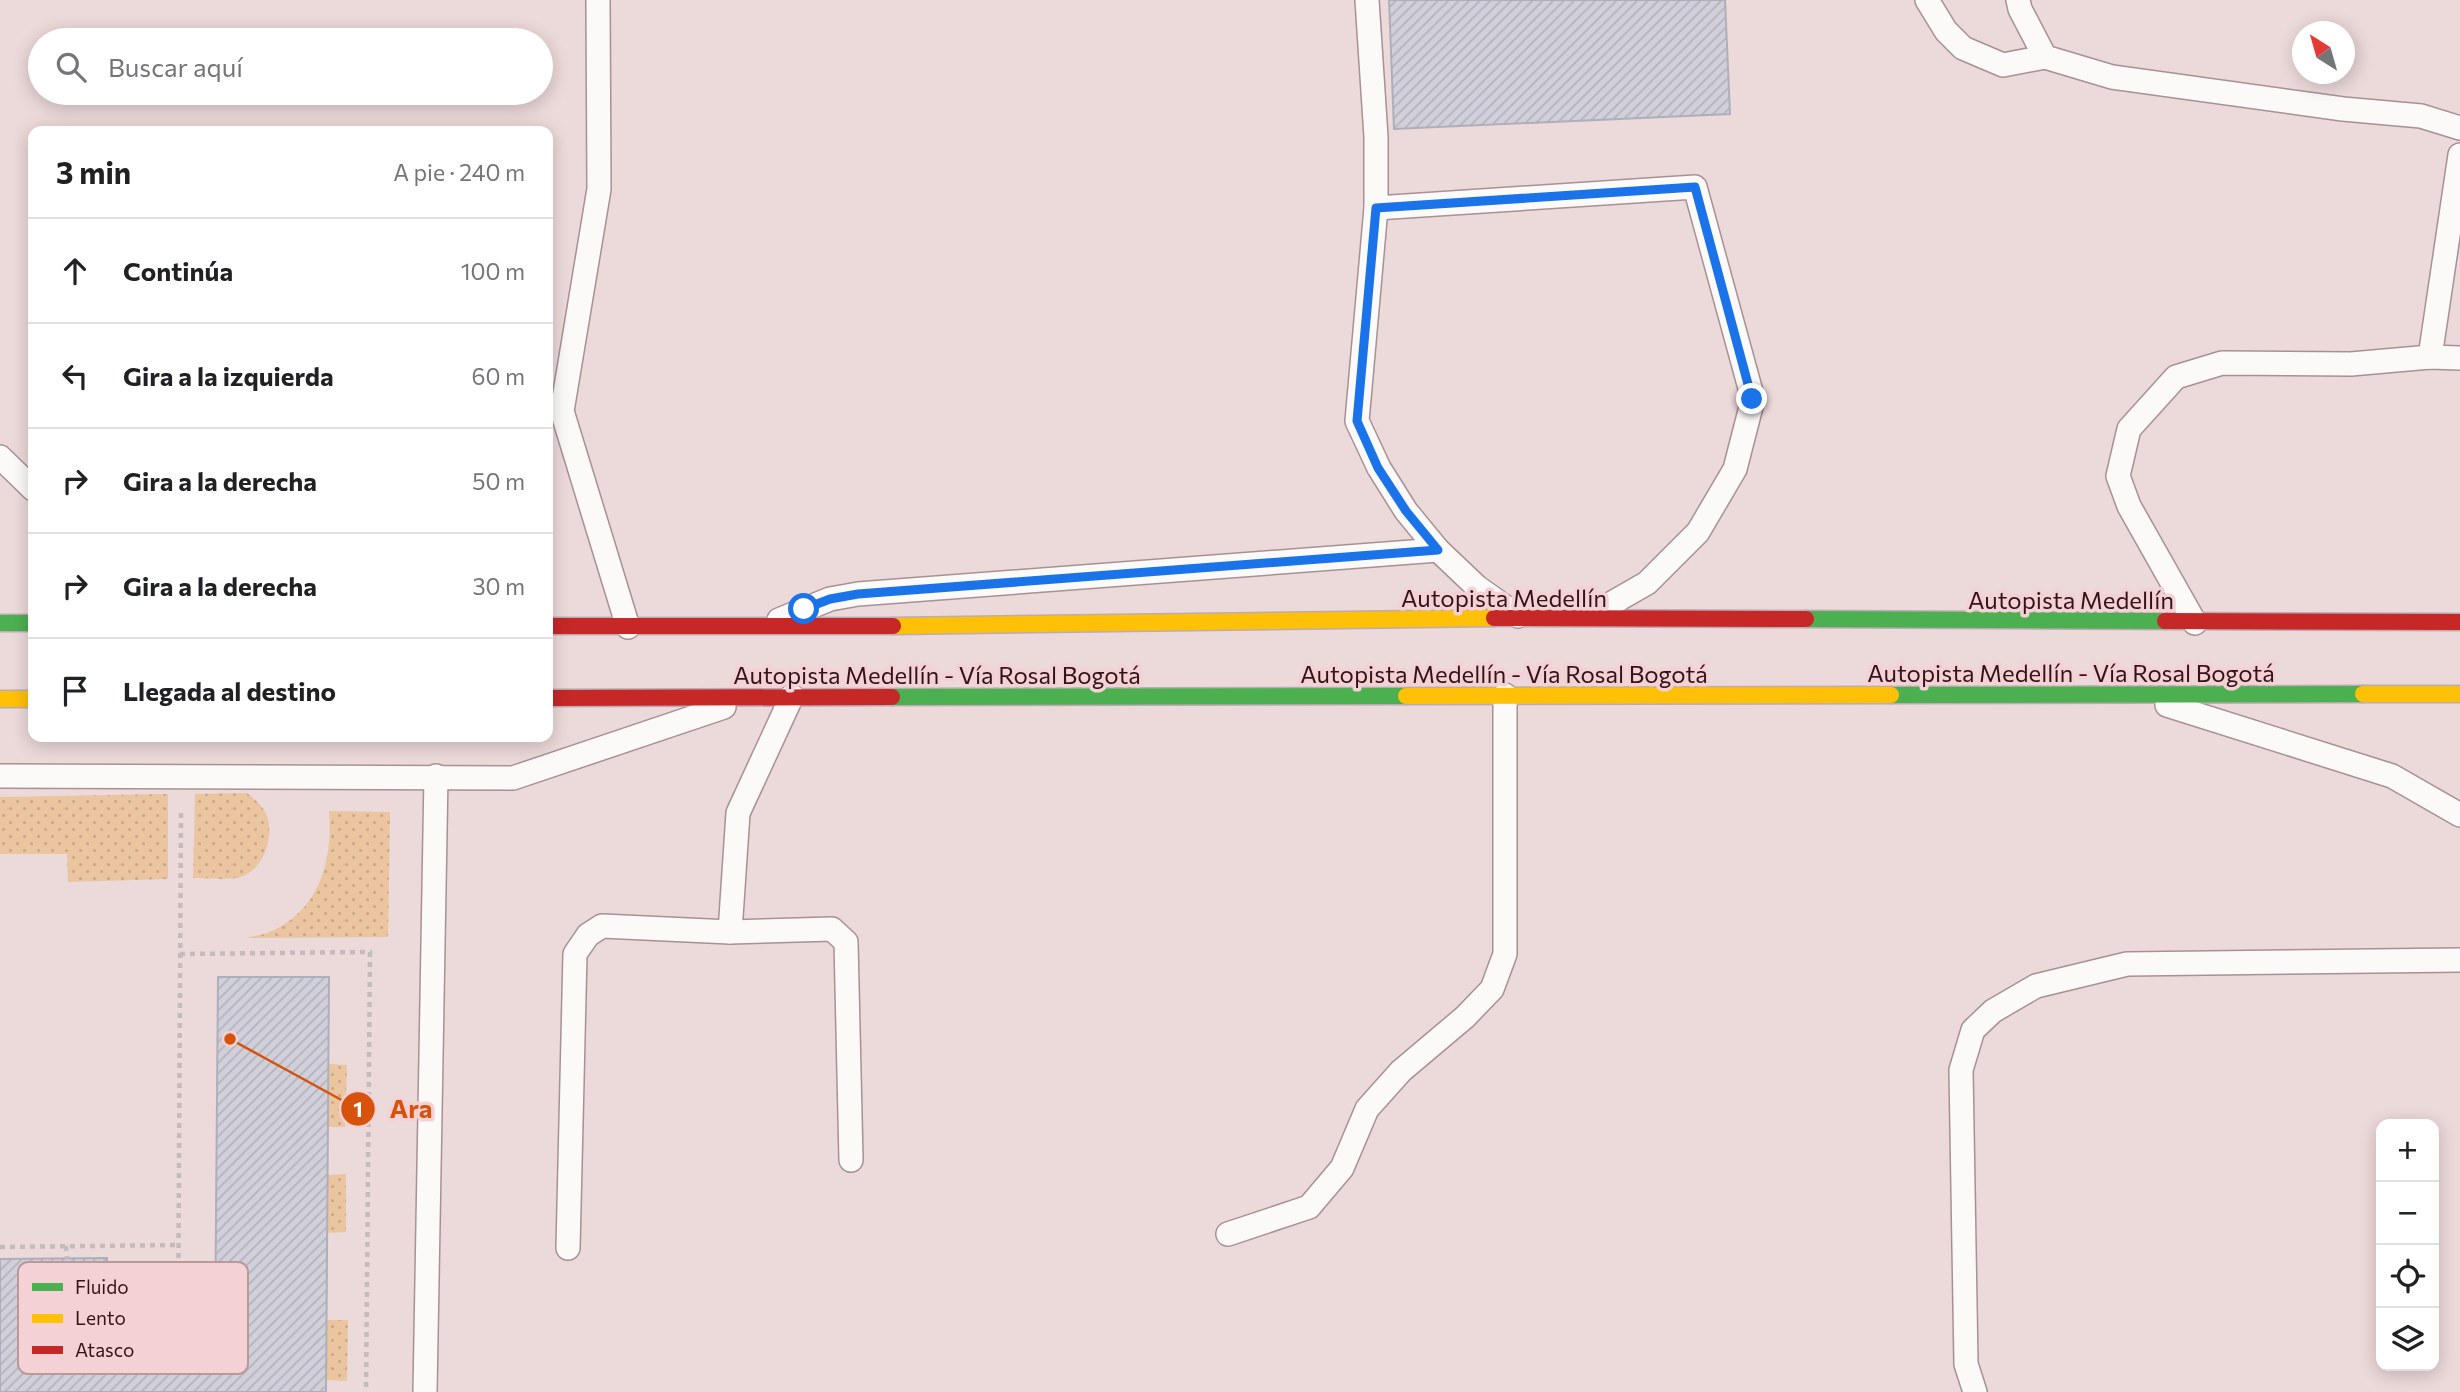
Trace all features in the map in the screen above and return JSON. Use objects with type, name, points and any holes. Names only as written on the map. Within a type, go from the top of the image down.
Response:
[{"type":"highway","name":"Autopista Medellín","points":[[553,626],[761,627],[1521,618],[2195,623],[2460,622]]},
{"type":"highway","points":[[0,623],[28,623]]},
{"type":"highway","name":"Autopista Medellín - Vía Rosal Bogotá","points":[[553,698],[2460,694]]},
{"type":"highway","points":[[0,699],[28,699]]},
{"type":"lane","points":[[598,0],[598,189],[555,407],[628,627]]},
{"type":"lane","points":[[1367,0],[1376,137],[1376,208],[1357,421],[1378,468],[1406,511],[1438,550],[1477,587],[1521,618]]},
{"type":"lane","points":[[1927,0],[1946,31],[1963,48],[2003,65],[2045,57],[2112,77],[2343,109],[2421,116],[2460,128]]},
{"type":"lane","points":[[2018,0],[2045,57]]},
{"type":"lane","points":[[2430,357],[2460,155]]},
{"type":"lane","points":[[1376,208],[1695,187],[1752,399],[1741,446],[1734,469],[1698,532],[1647,583],[1584,619]]},
{"type":"lane","points":[[2195,623],[2129,506],[2118,476],[2129,429],[2176,377],[2222,363],[2351,364],[2430,357],[2460,358]]},
{"type":"lane","points":[[0,457],[28,484]]},
{"type":"lane","points":[[761,627],[830,599],[858,594],[1438,550]]},
{"type":"lane","points":[[1228,1234],[1309,1207],[1342,1168],[1367,1109],[1401,1071],[1465,1017],[1492,989],[1505,954],[1505,695]]},
{"type":"lane","points":[[2134,695],[2392,776],[2460,815]]},
{"type":"lane","points":[[730,932],[738,813],[792,696]]},
{"type":"lane","points":[[0,776],[513,778],[752,698]]},
{"type":"lane","points":[[425,1392],[436,776]]},
{"type":"lane","points":[[568,1248],[575,954],[588,935],[602,926],[730,932],[832,929],[846,942],[851,1160]]},
{"type":"lane","points":[[1975,1392],[1966,1364],[1961,1070],[1973,1030],[1993,1011],[2036,986],[2127,964],[2460,960]]},
{"type":"path","points":[[179,1262],[181,776]]},
{"type":"path","points":[[180,954],[370,952],[366,1392]]},
{"type":"path","points":[[0,1247],[179,1245]]},
{"type":"path","points":[[66,1246],[66,1259]]},
{"type":"shaded area","points":[[247,793],[258,802],[268,822],[266,850],[257,866],[239,878],[193,878],[195,794]]},
{"type":"shaded area","points":[[168,794],[168,879],[68,882],[67,854],[0,854],[0,797]]},
{"type":"shaded area","points":[[329,811],[390,812],[388,937],[245,938],[269,932],[288,922],[302,910],[312,896],[320,881],[329,847]]},
{"type":"shaded area","points":[[329,1064],[347,1065],[345,1127],[328,1127]]},
{"type":"shaded area","points":[[346,1174],[346,1232],[327,1233],[328,1175]]},
{"type":"shaded area","points":[[326,1320],[348,1320],[347,1381],[326,1380]]},
{"type":"building","points":[[1389,0],[1725,0],[1730,114],[1394,129]]},
{"type":"building","points":[[218,977],[329,977],[326,1392],[0,1392],[0,1259],[107,1258],[107,1262],[18,1262],[18,1374],[248,1374],[248,1262],[216,1262]]},
{"type":"traffic: fast","points":[[1806,619],[2165,621]]},
{"type":"traffic: fast","points":[[0,623],[28,623]]},
{"type":"traffic: fast","points":[[1891,695],[2363,694]]},
{"type":"traffic: fast","points":[[892,697],[1406,696]]},
{"type":"traffic: slow","points":[[893,626],[1494,618]]},
{"type":"traffic: slow","points":[[2363,694],[2460,694]]},
{"type":"traffic: slow","points":[[1406,696],[1891,695]]},
{"type":"traffic: slow","points":[[0,699],[28,699]]},
{"type":"traffic: jam","points":[[1494,618],[1806,619]]},
{"type":"traffic: jam","points":[[2165,621],[2460,622]]},
{"type":"traffic: jam","points":[[553,626],[893,626]]},
{"type":"traffic: jam","points":[[553,698],[892,697]]},
{"type":"place","name":"Ara","points":[[230,1039]]},
{"type":"route","points":[[804,609],[830,599],[858,594],[1438,550],[1406,511],[1378,468],[1357,421],[1376,208],[1695,187],[1752,399]]}]
